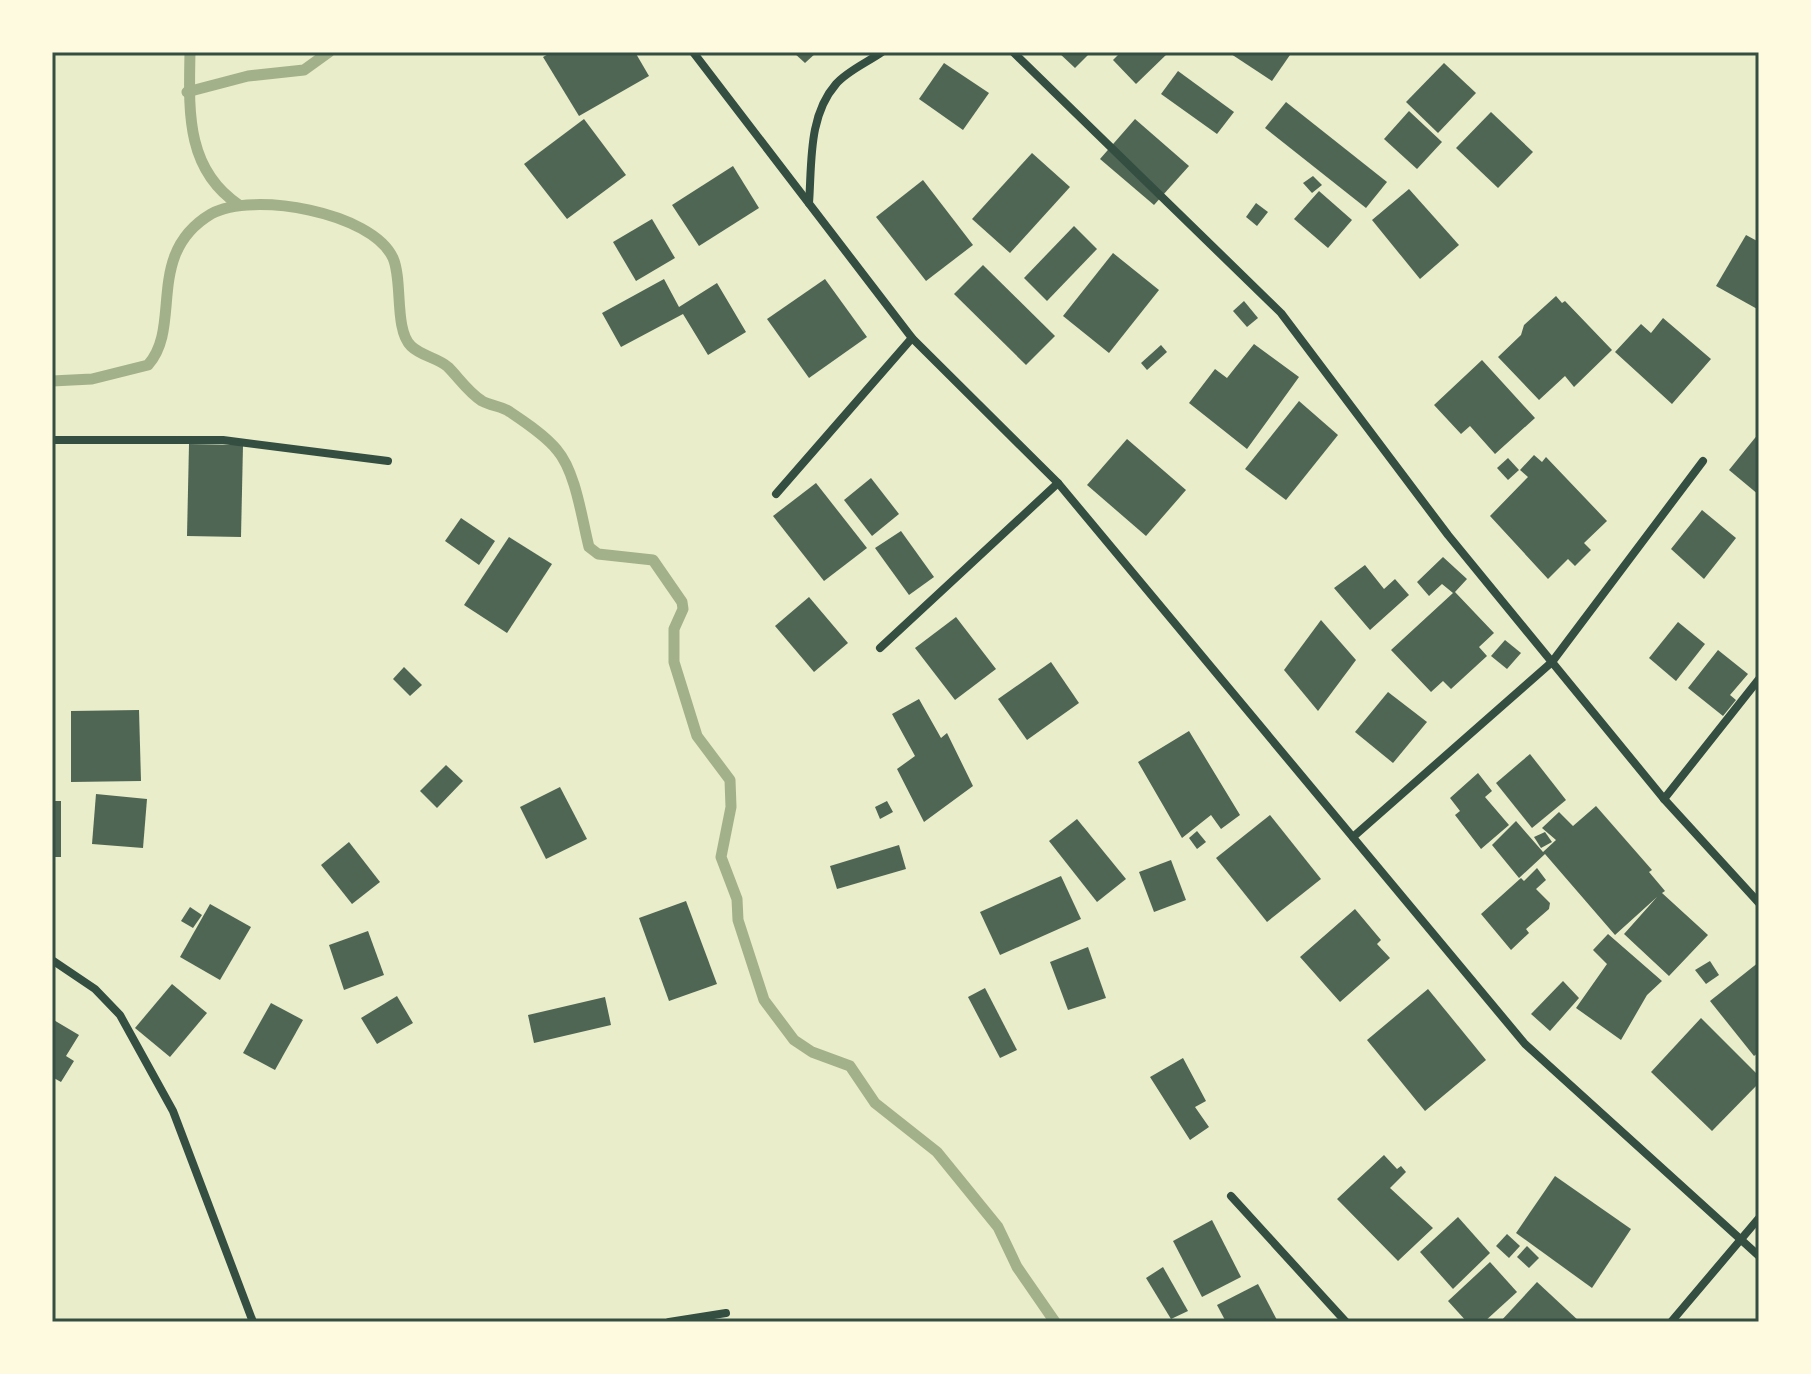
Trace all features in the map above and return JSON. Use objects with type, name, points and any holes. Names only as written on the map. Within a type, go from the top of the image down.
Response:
[{"type":"street","points":[[693,52],[912,338],[1058,483],[1525,1044],[1759,1256]]},
{"type":"street","points":[[809,203],[815,124],[824,100],[838,81],[882,52]]},
{"type":"street","points":[[1013,52],[1281,313],[1448,535],[1664,799],[1759,903]]},
{"type":"street","points":[[776,494],[912,338]]},
{"type":"street","points":[[52,440],[223,440],[388,461]]},
{"type":"street","points":[[1353,837],[1552,662],[1703,461]]},
{"type":"street","points":[[880,648],[1058,483]]},
{"type":"street","points":[[1664,799],[1759,679]]},
{"type":"street","points":[[52,960],[95,989],[120,1015],[173,1111],[253,1322]]},
{"type":"street","points":[[1231,1196],[1346,1322]]},
{"type":"street","points":[[1671,1322],[1759,1218]]},
{"type":"street","points":[[669,1322],[726,1313]]},
{"type":"building","points":[[552,52],[635,52],[649,76],[579,116],[543,57]]},
{"type":"building","points":[[793,52],[817,52],[805,63]]},
{"type":"building","points":[[1058,52],[1091,52],[1075,68]]},
{"type":"building","points":[[1121,52],[1169,52],[1136,84],[1113,60]]},
{"type":"building","points":[[1228,52],[1292,52],[1272,81]]},
{"type":"building","points":[[944,63],[989,93],[963,130],[919,99]]},
{"type":"building","points":[[1444,63],[1476,93],[1438,133],[1406,102]]},
{"type":"building","points":[[1178,71],[1234,112],[1217,134],[1161,94]]},
{"type":"building","points":[[1286,102],[1387,182],[1366,208],[1265,128]]},
{"type":"building","points":[[1409,111],[1442,142],[1417,169],[1384,139]]},
{"type":"building","points":[[1491,112],[1533,152],[1498,188],[1456,148]]},
{"type":"building","points":[[584,119],[626,175],[567,219],[524,164]]},
{"type":"building","points":[[1135,119],[1189,166],[1154,205],[1100,159]]},
{"type":"building","points":[[1032,153],[1070,187],[1010,253],[972,219]]},
{"type":"building","points":[[733,166],[759,208],[699,246],[672,205]]},
{"type":"building","points":[[1313,176],[1322,185],[1312,193],[1303,183]]},
{"type":"building","points":[[923,180],[973,245],[926,281],[876,217]]},
{"type":"building","points":[[1409,189],[1459,245],[1420,279],[1372,220]]},
{"type":"building","points":[[1319,191],[1352,220],[1328,248],[1294,219]]},
{"type":"building","points":[[1256,203],[1268,212],[1257,226],[1246,217]]},
{"type":"building","points":[[652,219],[675,258],[636,281],[613,242]]},
{"type":"building","points":[[1074,226],[1097,249],[1047,301],[1024,278]]},
{"type":"building","points":[[1746,235],[1759,242],[1759,310],[1716,286]]},
{"type":"building","points":[[1113,253],[1159,290],[1109,353],[1063,316]]},
{"type":"building","points":[[983,265],[1055,336],[1026,365],[954,294]]},
{"type":"building","points":[[664,279],[679,307],[717,283],[746,332],[708,355],[683,314],[621,347],[602,313]]},
{"type":"building","points":[[825,279],[867,337],[809,378],[767,319]]},
{"type":"building","points":[[1556,296],[1562,303],[1565,301],[1612,350],[1574,387],[1565,376],[1539,400],[1498,357],[1521,335],[1524,325]]},
{"type":"building","points":[[1244,301],[1258,318],[1247,327],[1233,311]]},
{"type":"building","points":[[1663,318],[1711,359],[1672,404],[1615,352],[1641,324],[1651,333]]},
{"type":"building","points":[[1254,344],[1299,377],[1247,449],[1189,403],[1215,369],[1227,378]]},
{"type":"building","points":[[1161,345],[1167,352],[1147,370],[1141,363]]},
{"type":"building","points":[[1482,360],[1535,418],[1495,454],[1470,426],[1461,434],[1434,405]]},
{"type":"building","points":[[1299,401],[1338,435],[1286,500],[1245,469]]},
{"type":"building","points":[[1759,433],[1759,495],[1729,470]]},
{"type":"building","points":[[1127,439],[1186,490],[1146,536],[1087,485]]},
{"type":"building","points":[[189,444],[243,445],[241,537],[187,536]]},
{"type":"building","points":[[1534,455],[1542,462],[1546,457],[1607,521],[1584,543],[1591,550],[1575,566],[1568,559],[1548,579],[1490,516],[1528,477],[1520,470]]},
{"type":"building","points":[[1508,458],[1519,470],[1508,480],[1497,468]]},
{"type":"building","points":[[871,478],[899,514],[872,536],[844,500]]},
{"type":"building","points":[[816,483],[867,548],[824,581],[773,516]]},
{"type":"building","points":[[1702,510],[1736,538],[1704,579],[1671,549]]},
{"type":"building","points":[[461,518],[495,541],[479,565],[445,541]]},
{"type":"building","points":[[901,531],[934,577],[909,595],[875,548]]},
{"type":"building","points":[[509,537],[552,564],[507,633],[464,605]]},
{"type":"building","points":[[1443,557],[1467,579],[1455,592],[1494,633],[1479,647],[1487,656],[1451,689],[1443,681],[1431,692],[1391,650],[1453,593],[1442,584],[1429,596],[1417,582]]},
{"type":"building","points":[[1365,565],[1384,589],[1395,579],[1409,595],[1370,630],[1334,588]]},
{"type":"building","points":[[809,597],[848,643],[814,672],[775,626]]},
{"type":"building","points":[[956,617],[996,669],[955,700],[915,648]]},
{"type":"building","points":[[1321,620],[1356,660],[1318,711],[1284,670]]},
{"type":"building","points":[[1678,622],[1705,644],[1676,681],[1649,658]]},
{"type":"building","points":[[1505,640],[1521,653],[1507,669],[1491,656]]},
{"type":"building","points":[[1718,650],[1748,674],[1730,695],[1736,700],[1723,716],[1688,688]]},
{"type":"building","points":[[1051,662],[1079,703],[1027,740],[998,699]]},
{"type":"building","points":[[404,667],[422,685],[410,696],[393,679]]},
{"type":"building","points":[[1388,692],[1427,722],[1393,763],[1355,732]]},
{"type":"building","points":[[919,699],[941,738],[947,733],[973,786],[924,822],[897,769],[915,756],[892,714]]},
{"type":"building","points":[[139,710],[141,781],[71,782],[71,711]]},
{"type":"building","points":[[1189,731],[1240,815],[1221,829],[1211,815],[1182,838],[1138,762]]},
{"type":"building","points":[[1530,754],[1566,800],[1532,828],[1496,783]]},
{"type":"building","points":[[446,765],[463,781],[437,808],[420,791]]},
{"type":"building","points":[[1478,773],[1492,791],[1485,797],[1509,825],[1481,849],[1455,815],[1460,811],[1450,798]]},
{"type":"building","points":[[560,787],[587,839],[546,859],[520,807]]},
{"type":"building","points":[[96,794],[147,799],[143,848],[92,844]]},
{"type":"building","points":[[52,801],[61,801],[61,857],[52,857]]},
{"type":"building","points":[[887,801],[893,812],[880,819],[875,807]]},
{"type":"building","points":[[1596,806],[1652,870],[1649,872],[1665,891],[1662,893],[1708,935],[1669,976],[1624,934],[1657,897],[1615,935],[1545,854],[1519,878],[1492,845],[1516,821],[1543,852],[1556,840],[1542,828],[1559,812],[1573,826]]},
{"type":"building","points":[[1270,815],[1321,879],[1267,922],[1216,858]]},
{"type":"building","points":[[1077,819],[1126,879],[1097,902],[1049,841]]},
{"type":"building","points":[[1197,831],[1206,842],[1197,849],[1189,838]]},
{"type":"building","points":[[1545,832],[1552,842],[1541,848],[1534,837]]},
{"type":"building","points":[[349,842],[380,882],[352,904],[321,865]]},
{"type":"building","points":[[899,845],[906,869],[837,889],[830,866]]},
{"type":"building","points":[[1171,860],[1186,900],[1154,912],[1139,872]]},
{"type":"building","points":[[1537,868],[1546,880],[1536,889],[1550,903],[1549,909],[1526,929],[1529,933],[1511,950],[1481,914],[1521,878],[1524,881]]},
{"type":"building","points":[[1061,876],[1081,919],[1000,955],[980,912]]},
{"type":"building","points":[[686,901],[717,984],[669,1001],[639,918]]},
{"type":"building","points":[[210,904],[251,927],[220,980],[180,957]]},
{"type":"building","points":[[190,907],[202,915],[193,928],[181,921]]},
{"type":"building","points":[[1355,909],[1381,940],[1377,944],[1390,958],[1340,1002],[1300,957]]},
{"type":"building","points":[[368,931],[384,975],[344,990],[329,945]]},
{"type":"building","points":[[1608,934],[1662,981],[1647,995],[1621,1040],[1576,1008],[1607,964],[1593,950]]},
{"type":"building","points":[[1088,947],[1106,998],[1068,1010],[1050,962]]},
{"type":"building","points":[[1710,961],[1719,975],[1706,984],[1695,970]]},
{"type":"building","points":[[1759,962],[1759,1052],[1754,1056],[1710,1001]]},
{"type":"building","points":[[1563,981],[1579,998],[1550,1031],[1531,1014]]},
{"type":"building","points":[[172,984],[207,1013],[170,1057],[135,1028]]},
{"type":"building","points":[[985,988],[1017,1050],[1000,1058],[968,997]]},
{"type":"building","points":[[1428,989],[1486,1060],[1425,1111],[1367,1040]]},
{"type":"building","points":[[397,996],[413,1023],[377,1044],[361,1018]]},
{"type":"building","points":[[605,997],[611,1025],[534,1043],[528,1015]]},
{"type":"building","points":[[271,1003],[303,1020],[275,1070],[243,1053]]},
{"type":"building","points":[[1701,1018],[1759,1076],[1759,1083],[1712,1131],[1651,1072]]},
{"type":"building","points":[[52,1019],[79,1035],[66,1056],[74,1061],[61,1082],[52,1077]]},
{"type":"building","points":[[1183,1058],[1206,1101],[1195,1107],[1209,1127],[1190,1140],[1150,1077]]},
{"type":"building","points":[[1384,1155],[1397,1169],[1401,1166],[1406,1172],[1390,1188],[1433,1228],[1398,1261],[1337,1199]]},
{"type":"building","points":[[1555,1176],[1631,1229],[1592,1288],[1516,1233]]},
{"type":"building","points":[[1458,1217],[1490,1253],[1453,1289],[1420,1252]]},
{"type":"building","points":[[1212,1220],[1241,1277],[1202,1297],[1173,1241]]},
{"type":"building","points":[[1507,1234],[1520,1246],[1509,1258],[1496,1246]]},
{"type":"building","points":[[1527,1246],[1539,1258],[1529,1268],[1517,1257]]},
{"type":"building","points":[[1490,1262],[1517,1292],[1484,1322],[1467,1322],[1448,1301]]},
{"type":"building","points":[[1163,1267],[1188,1311],[1171,1319],[1146,1278]]},
{"type":"building","points":[[1537,1282],[1580,1322],[1500,1322]]},
{"type":"building","points":[[1258,1284],[1278,1322],[1226,1322],[1217,1305]]},
{"type":"waterway","points":[[190,52],[191,116],[200,156],[208,174],[239,205]]},
{"type":"waterway","points":[[187,92],[248,76],[304,70],[329,52]]},
{"type":"waterway","points":[[52,381],[92,379],[148,365],[158,349],[163,331],[171,269],[178,249],[190,230],[211,214],[230,207],[254,205],[310,210],[361,228],[381,242],[396,268],[402,328],[411,346],[448,367],[482,401],[507,410],[547,440],[564,459],[569,471],[589,547],[598,554],[653,560],[682,602],[683,609],[674,629],[674,662],[697,736],[730,780],[731,807],[721,857],[737,899],[738,920],[764,1000],[794,1040],[812,1052],[850,1066],[875,1103],[937,1152],[998,1227],[1017,1267],[1055,1322]]}]
